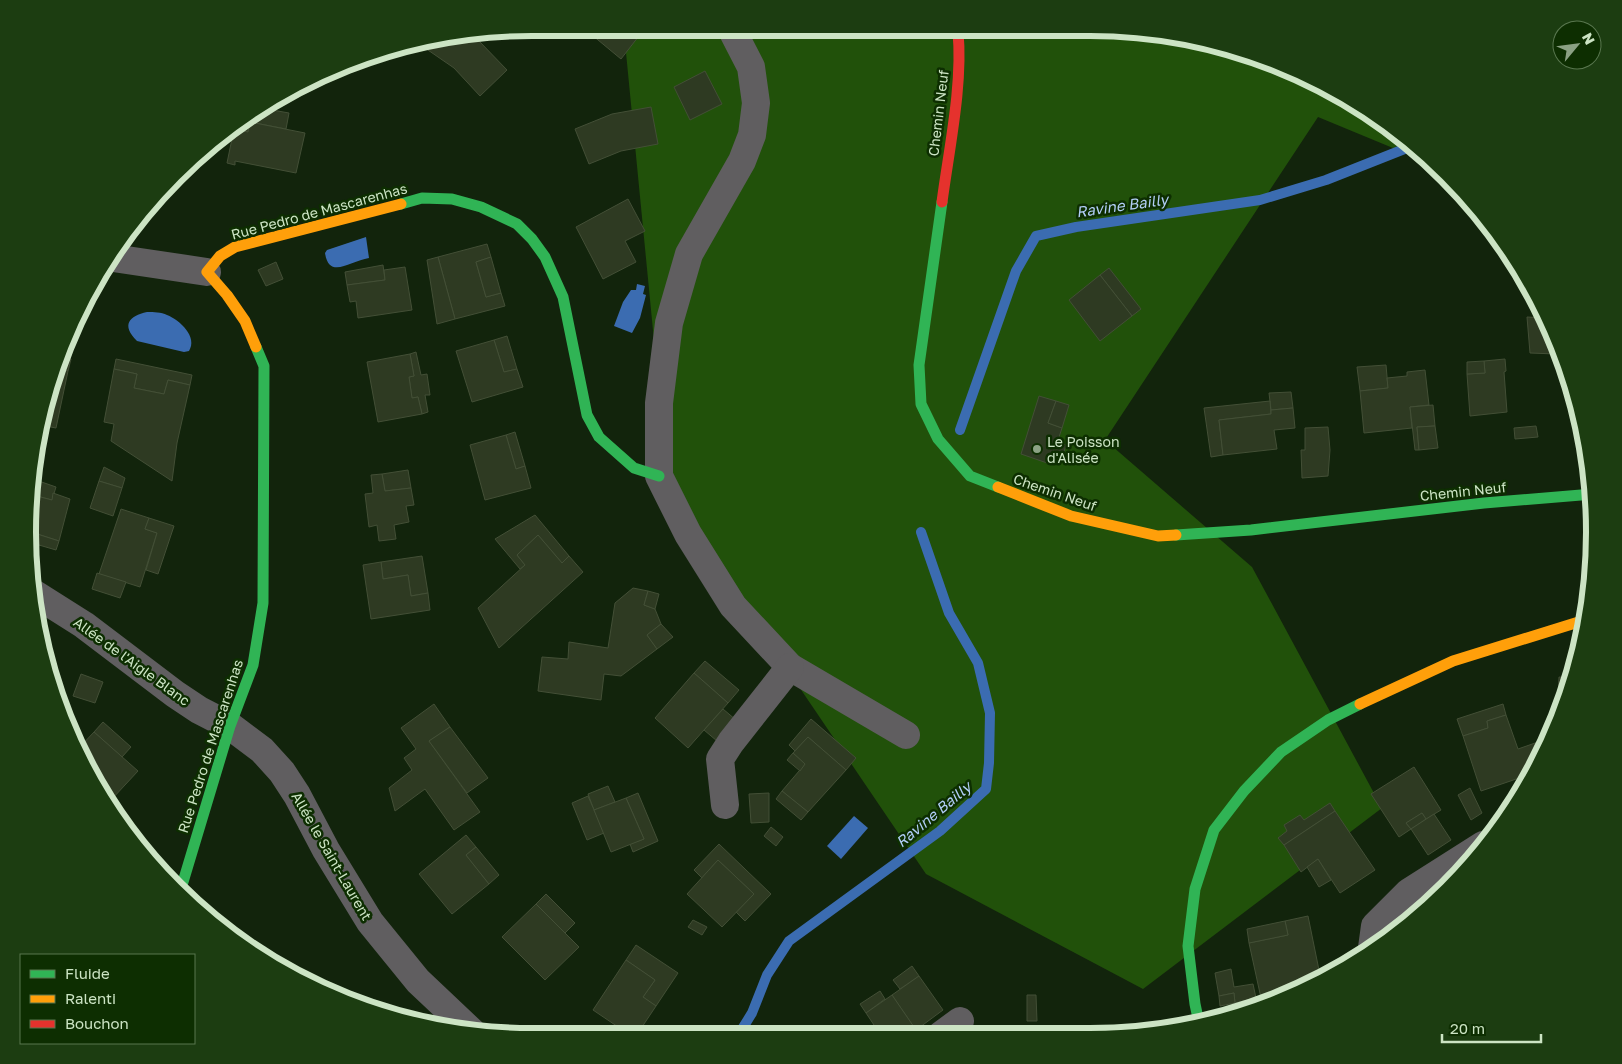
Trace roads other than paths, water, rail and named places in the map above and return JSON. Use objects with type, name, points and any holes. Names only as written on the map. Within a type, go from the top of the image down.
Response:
[{"type":"street","points":[[735,36],[751,67],[756,104],[752,135],[742,162],[688,254],[669,323],[659,403],[659,476],[688,534],[733,606],[790,667],[906,735]]},
{"type":"street","name":"Chemin Neuf","points":[[958,36],[960,52],[954,115],[919,365],[921,404],[938,439],[970,476],[1071,516],[1158,536],[1251,530],[1484,503],[1585,495]]},
{"type":"street","name":"Rue Pedro de Mascarenhas","points":[[182,884],[230,726],[253,665],[263,603],[264,366],[245,321],[227,295],[207,272],[220,256],[234,247],[422,198],[452,199],[481,206],[517,224],[532,239],[545,257],[563,297],[587,415],[599,437],[634,468],[659,476]]},
{"type":"street","points":[[119,259],[207,272]]},
{"type":"street","name":"Allée de l'Aigle Blanc","points":[[40,597],[84,625],[175,694],[230,726]]},
{"type":"street","points":[[1197,1016],[1194,1004],[1188,946],[1196,889],[1214,830],[1244,792],[1281,752],[1328,720],[1453,661],[1577,622]]},
{"type":"street","points":[[725,805],[720,759],[731,742],[790,667]]},
{"type":"street","name":"Allée le Saint-Laurent","points":[[230,726],[262,750],[282,772],[297,795],[326,850],[370,922],[418,981],[463,1023]]},
{"type":"street","points":[[1373,938],[1375,926],[1409,892],[1465,856]]},
{"type":"water","points":[[366,237],[369,258],[341,267],[331,266],[327,261],[325,253],[327,250]]},
{"type":"water","points":[[637,284],[645,286],[643,294],[646,295],[640,318],[632,333],[614,326],[623,302],[631,290],[636,290]]},
{"type":"water","points":[[147,312],[165,314],[182,325],[191,340],[189,351],[184,352],[137,341],[129,330],[129,322],[136,316]]},
{"type":"water","points":[[854,816],[868,828],[841,859],[827,846]]},
{"type":"waterway","name":"Ravine Bailly","points":[[960,430],[1016,271],[1036,236],[1076,227],[1260,200],[1326,180],[1404,149]]},
{"type":"waterway","name":"Ravine Bailly","points":[[743,1028],[752,1013],[767,975],[789,941],[940,831],[986,789],[989,763],[990,713],[978,663],[949,613],[921,532]]},
{"type":"place","name":"Le Poisson d'Alisée","points":[[1037,449]]}]
